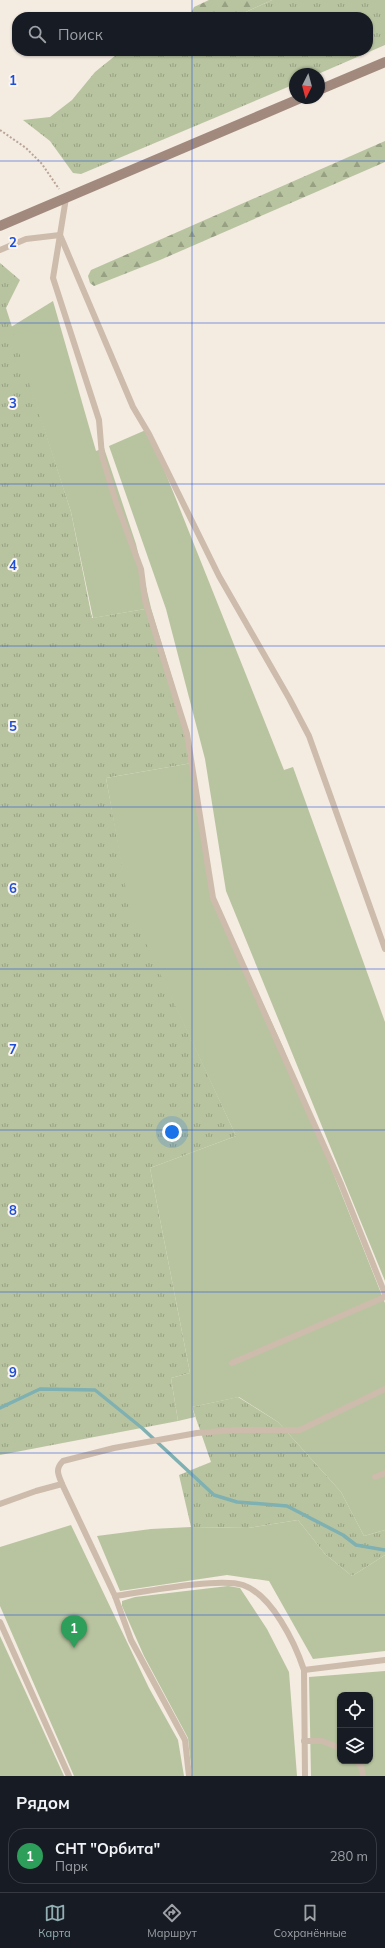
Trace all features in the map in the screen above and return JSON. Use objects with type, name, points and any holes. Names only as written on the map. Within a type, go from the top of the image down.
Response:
[{"type":"main road","points":[[325,87],[385,62]]},
{"type":"main road","points":[[0,226],[289,103]]},
{"type":"lane","points":[[66,198],[53,278],[99,420],[102,456],[116,502],[141,569],[145,600],[187,734],[213,898],[341,1184],[385,1294]]},
{"type":"lane","points":[[0,250],[26,239],[60,235]]},
{"type":"lane","points":[[60,235],[133,407],[149,434],[220,576],[309,736],[385,949]]},
{"type":"lane","points":[[232,1363],[385,1297]]},
{"type":"lane","points":[[189,1776],[185,1740],[131,1640],[115,1596],[62,1484],[57,1470],[58,1466],[63,1461],[114,1448],[197,1433],[235,1430],[300,1430],[385,1389]]},
{"type":"lane","points":[[375,1477],[385,1473]]},
{"type":"lane","points":[[0,1504],[36,1491],[62,1484]]},
{"type":"lane","points":[[115,1596],[205,1584],[242,1585],[262,1596],[271,1607],[297,1649],[304,1670],[305,1776]]},
{"type":"lane","points":[[0,1622],[69,1776]]},
{"type":"lane","points":[[304,1670],[385,1660]]},
{"type":"lane","points":[[304,1741],[322,1741],[337,1747]]},
{"type":"lane","points":[[359,1764],[363,1776]]},
{"type":"path","points":[[0,130],[26,148],[42,164],[66,198]]},
{"type":"green space","points":[[209,0],[272,0],[246,12],[192,12],[194,7]]},
{"type":"green space","points":[[272,0],[385,0],[385,45],[373,50],[373,12],[246,12]]},
{"type":"green space","points":[[115,56],[360,56],[325,71],[325,68],[289,68],[289,87],[81,174],[73,173],[50,141],[23,120],[50,117],[72,100],[95,72]]},
{"type":"green space","points":[[385,141],[385,162],[160,260],[94,286],[90,283],[88,276],[91,270]]},
{"type":"green space","points":[[0,263],[20,280],[6,308],[71,512],[92,618],[151,608],[174,684],[192,763],[106,778],[130,907],[236,1136],[150,1168],[190,1373],[171,1378],[178,1421],[0,1455]]},
{"type":"green space","points":[[53,301],[96,451],[104,448],[136,544],[151,608],[93,618],[71,512],[11,327]]},
{"type":"green space","points":[[148,429],[284,770],[293,767],[385,1022],[385,1281],[226,891],[205,759],[166,609],[109,446]]},
{"type":"green space","points":[[192,763],[213,895],[283,1047],[385,1303],[385,1530],[364,1536],[341,1492],[278,1422],[239,1397],[192,1407],[195,1417],[178,1421],[171,1378],[190,1373],[150,1168],[236,1136],[129,907],[106,778]]},
{"type":"green space","points":[[238,1397],[278,1422],[341,1492],[364,1536],[385,1530],[385,1555],[352,1576],[325,1554],[298,1520],[248,1528],[191,1527],[179,1475],[211,1462],[192,1407]]},
{"type":"green space","points":[[298,1520],[325,1554],[352,1576],[385,1555],[385,1651],[313,1659],[269,1581],[227,1575],[120,1591],[97,1536],[151,1529],[191,1527],[248,1528]]},
{"type":"green space","points":[[71,1525],[149,1688],[178,1740],[184,1776],[74,1776],[0,1606],[0,1547]]},
{"type":"green space","points":[[228,1586],[240,1588],[267,1629],[289,1672],[297,1776],[192,1776],[188,1738],[144,1656],[122,1606],[122,1601],[135,1597]]},
{"type":"green space","points":[[0,1636],[64,1776],[0,1776]]},
{"type":"green space","points":[[385,1671],[385,1776],[311,1776],[309,1677]]},
{"type":"waterway","points":[[0,1408],[40,1389],[95,1390],[142,1428],[214,1495],[237,1502],[287,1506],[343,1535],[356,1545],[385,1550]]},
{"type":"place","name":"CНТ \"Орбита\"","points":[[74,1648]]}]
